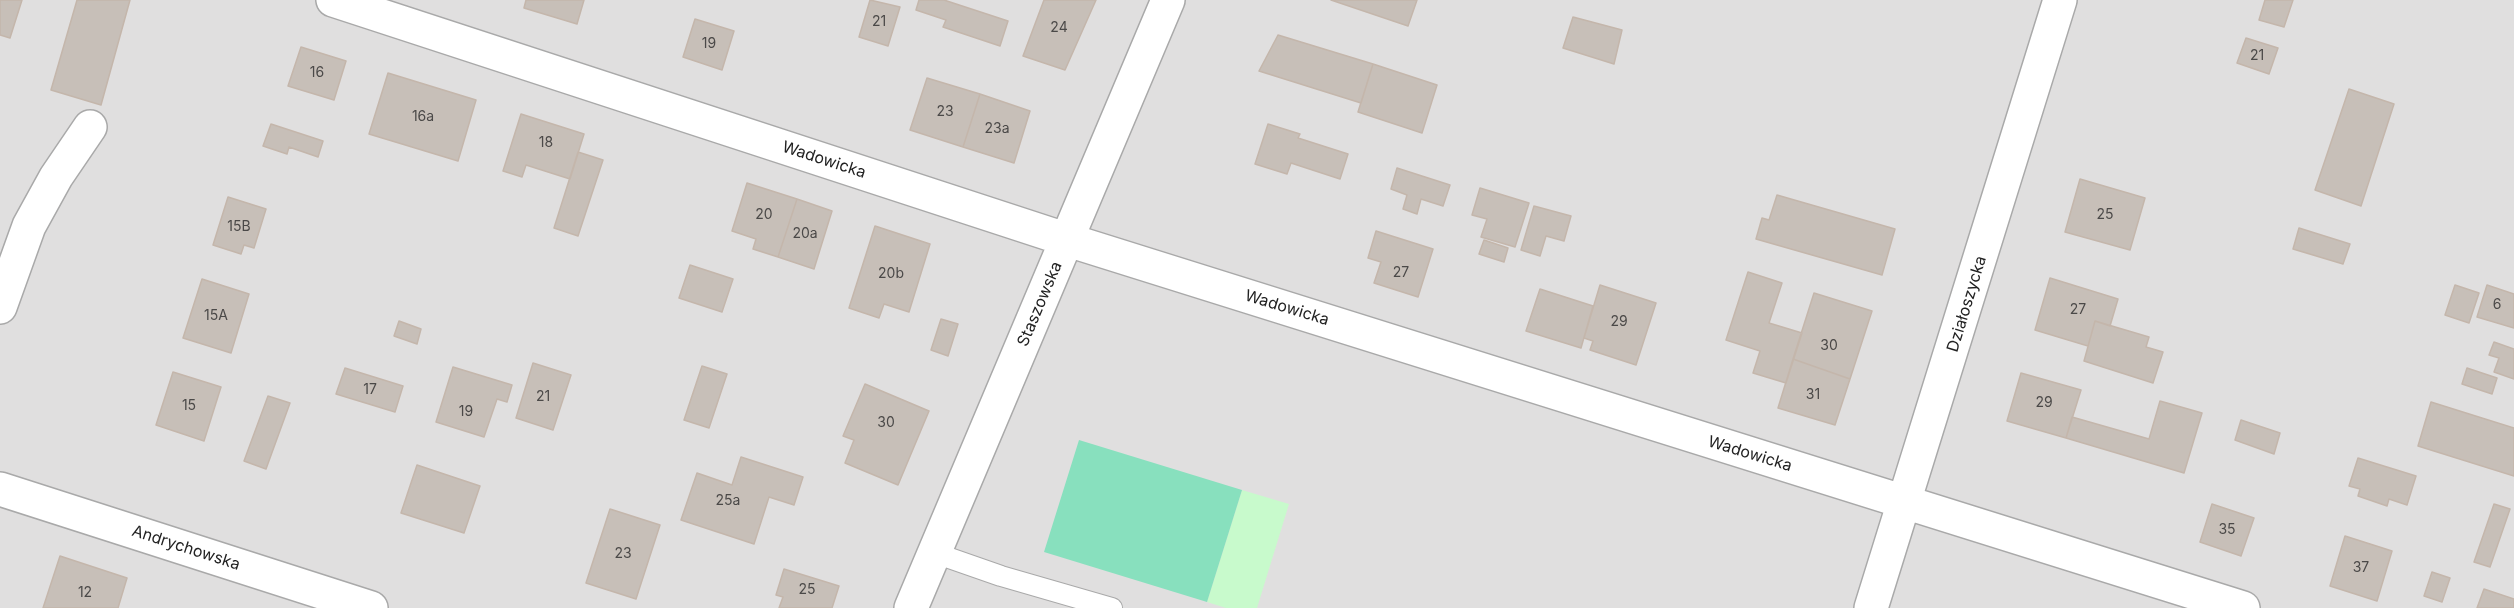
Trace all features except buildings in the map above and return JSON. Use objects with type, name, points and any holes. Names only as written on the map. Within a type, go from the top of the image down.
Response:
[{"type":"street","name":"Wadowicka","points":[[333,0],[1068,240],[2243,608]]},
{"type":"street","name":"Staszowska","points":[[911,608],[1168,0]]},
{"type":"street","name":"Działoszycka","points":[[1871,608],[1906,502],[2060,0]]},
{"type":"street","points":[[0,307],[29,226],[56,177],[90,127]]},
{"type":"street","name":"Andrychowska","points":[[0,489],[371,608]]},
{"type":"lane","points":[[934,553],[1001,576],[1112,608]]},
{"type":"shaded area","points":[[0,0],[2514,0],[2514,608],[0,608]]},
{"type":"green space","points":[[1079,440],[1242,490],[1207,602],[1044,552]]},
{"type":"green space","points":[[1242,490],[1289,504],[1257,608],[1226,608],[1207,602]]}]
